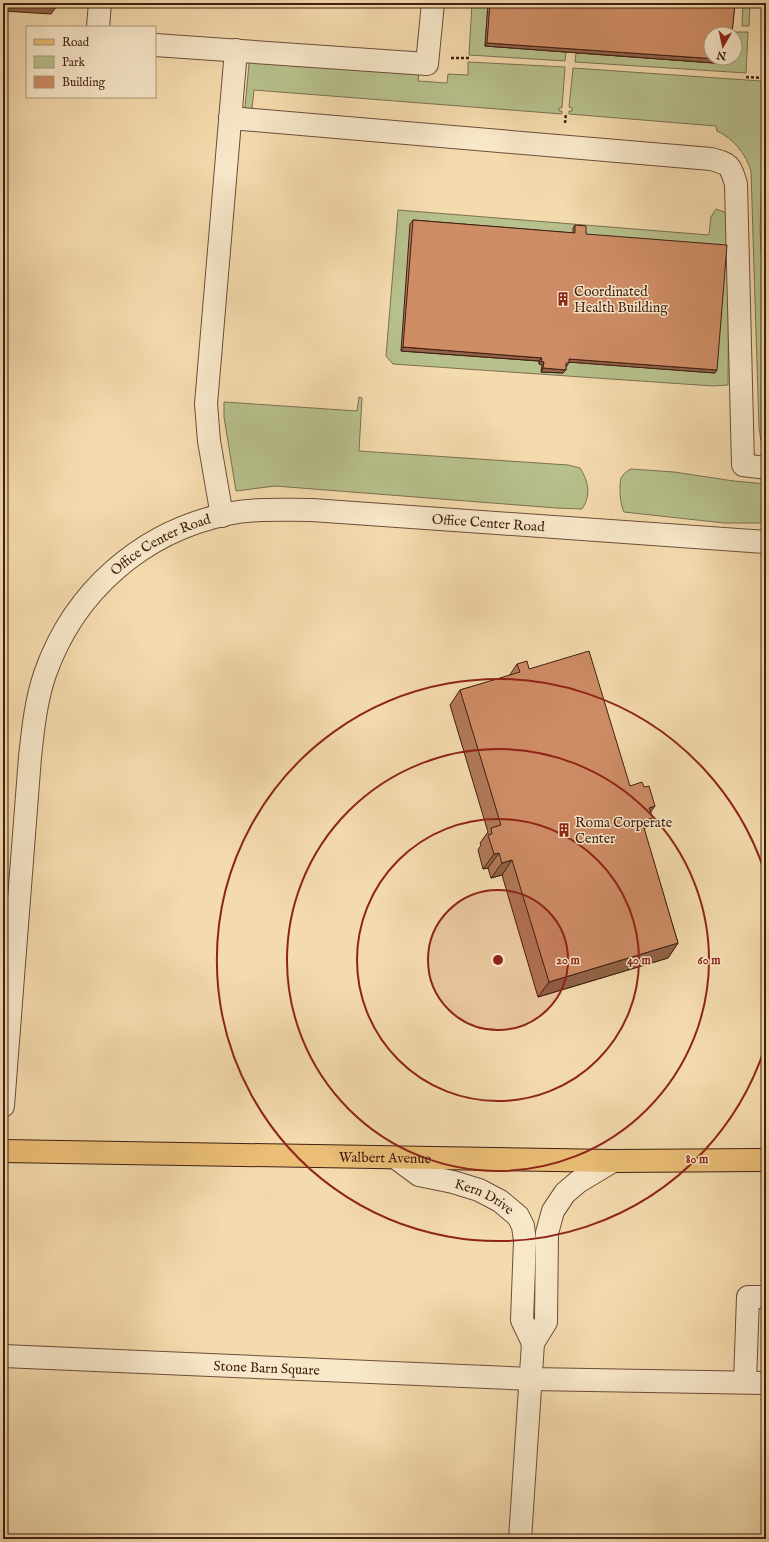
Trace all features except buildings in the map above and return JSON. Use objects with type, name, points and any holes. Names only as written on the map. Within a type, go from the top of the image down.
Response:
[{"type":"main road","name":"Walbert Avenue","points":[[3,1151],[613,1161],[766,1160]]},
{"type":"street","points":[[98,26],[100,3]]},
{"type":"street","points":[[156,45],[427,64],[433,3]]},
{"type":"street","points":[[222,516],[209,441],[206,404],[236,50]]},
{"type":"street","points":[[230,118],[711,159],[724,162],[731,168],[737,190],[743,465],[766,468]]},
{"type":"street","name":"Office Center Road","points":[[3,1106],[30,757],[35,714],[45,674],[61,636],[83,602],[105,577],[131,556],[158,539],[196,522],[222,516],[268,510],[312,510],[766,542]]},
{"type":"street","name":"Kern Drive","points":[[396,1158],[419,1175],[453,1182],[479,1190],[500,1200],[518,1216],[523,1226],[525,1241],[522,1320],[533,1342],[520,1539]]},
{"type":"street","name":"Kern Drive","points":[[533,1342],[546,1322],[547,1233],[553,1211],[566,1193],[578,1182],[613,1161]]},
{"type":"street","points":[[756,1383],[748,1297],[766,1297]]},
{"type":"street","name":"Stone Barn Square","points":[[3,1356],[531,1379],[756,1383]]},
{"type":"path","points":[[448,58],[469,58]]},
{"type":"path","points":[[746,77],[766,78]]},
{"type":"green space","points":[[472,3],[488,3],[485,46],[566,52],[565,61],[469,55]]},
{"type":"green space","points":[[733,3],[750,3],[749,26],[742,26],[743,5],[733,5]]},
{"type":"green space","points":[[743,32],[748,32],[746,73],[575,62],[576,53],[703,62],[703,66],[743,66]]},
{"type":"green space","points":[[252,60],[419,73],[418,81],[447,83],[448,74],[468,75],[468,62],[565,67],[562,108],[559,108],[559,111],[562,111],[562,114],[254,90],[252,108],[247,110],[245,107],[249,64]]},
{"type":"green space","points":[[573,68],[761,81],[766,86],[760,228],[766,291],[766,446],[761,441],[759,428],[751,171],[746,159],[733,142],[717,131],[716,126],[569,114],[569,111],[572,111],[572,108],[569,107]]},
{"type":"green space","name":"Coordinated Health Building","points":[[716,209],[724,212],[729,219],[728,385],[713,386],[393,364],[386,356],[398,210],[709,235],[711,217]]},
{"type":"green space","points":[[359,397],[362,398],[359,451],[568,465],[580,468],[583,473],[588,489],[585,504],[582,509],[556,508],[275,486],[236,491],[224,417],[224,402],[357,411]]},
{"type":"green space","points":[[631,469],[674,472],[766,484],[766,523],[724,523],[624,512],[620,496],[621,478]]},
{"type":"place","name":"Coordinated Health Building","points":[[563,299]]},
{"type":"place","name":"Roma Corperate Center","points":[[564,830]]}]
